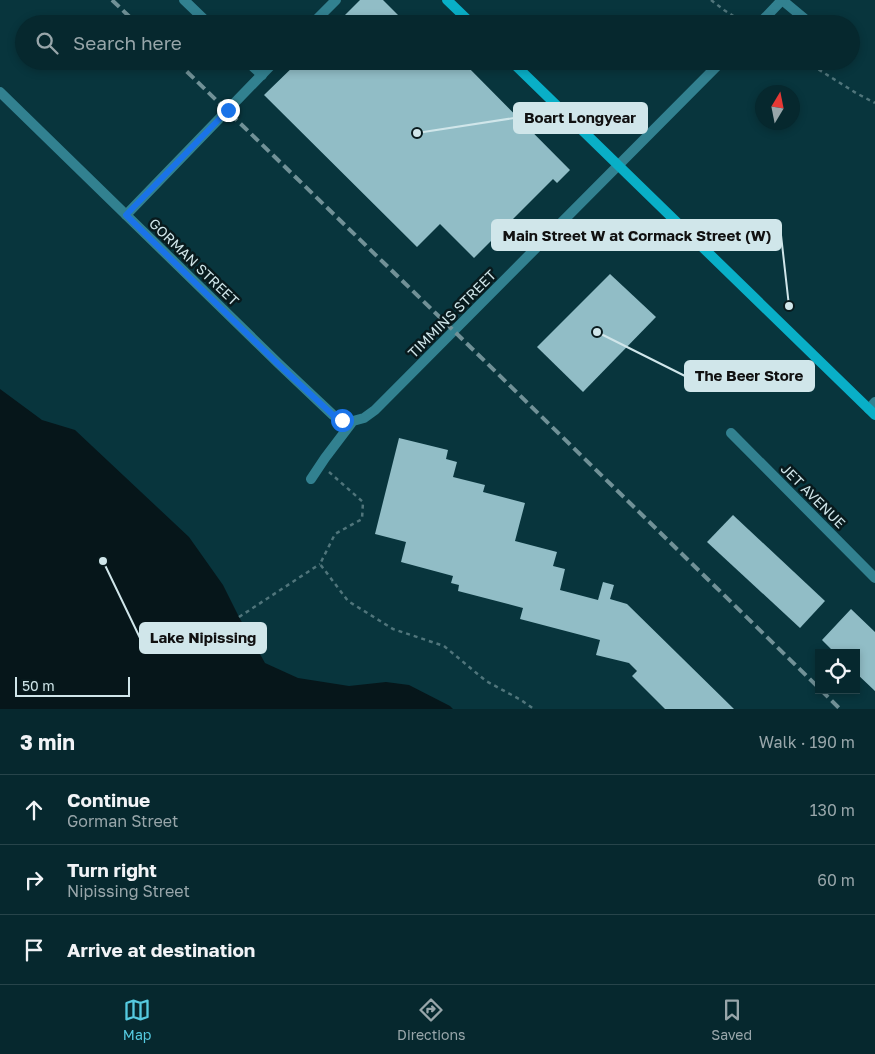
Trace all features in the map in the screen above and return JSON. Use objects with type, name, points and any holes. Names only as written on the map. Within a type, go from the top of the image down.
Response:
[{"type":"main road","points":[[447,0],[463,15]]},
{"type":"main road","points":[[519,70],[873,408]]},
{"type":"street","points":[[184,0],[200,15]]},
{"type":"street","points":[[321,15],[336,0]]},
{"type":"street","points":[[768,15],[782,0],[800,15]]},
{"type":"street","points":[[257,70],[262,75]]},
{"type":"street","points":[[126,215],[267,70]]},
{"type":"street","name":"TIMMINS STREET","points":[[311,479],[353,421],[364,418],[375,410],[713,70]]},
{"type":"street","name":"GORMAN STREET","points":[[0,92],[278,364],[333,415],[342,420],[353,421]]},
{"type":"street","name":"JET AVENUE","points":[[731,433],[875,578]]},
{"type":"path","points":[[711,0],[732,15]]},
{"type":"path","points":[[819,70],[875,103]]},
{"type":"path","points":[[239,617],[320,564],[335,534],[362,519],[363,502],[321,464]]},
{"type":"path","points":[[320,564],[348,601],[393,629],[444,646],[486,681],[534,709]]},
{"type":"shaded area","points":[[0,389],[42,420],[75,430],[189,537],[223,585],[265,663],[298,678],[349,686],[386,682],[409,685],[453,709],[0,709]]},
{"type":"building","points":[[360,0],[383,0],[398,15],[345,15]]},
{"type":"building","points":[[290,70],[471,70],[570,170],[557,183],[553,179],[474,258],[440,224],[417,247],[264,95]]},
{"type":"building","points":[[610,274],[656,317],[583,392],[537,347]]},
{"type":"building","points":[[399,438],[448,450],[446,459],[457,462],[453,477],[485,485],[483,492],[525,503],[515,541],[557,552],[553,566],[565,569],[560,590],[598,600],[603,582],[614,585],[610,599],[627,604],[734,709],[665,709],[632,676],[637,671],[629,663],[596,655],[600,640],[520,619],[523,608],[458,591],[459,585],[451,583],[453,576],[401,562],[406,542],[375,534]]},
{"type":"building","points":[[733,515],[825,601],[800,628],[707,542]]},
{"type":"building","points":[[851,609],[875,632],[875,691],[860,677],[860,649],[831,649],[822,640]]},
{"type":"railway","points":[[112,0],[128,15]]},
{"type":"railway","points":[[185,70],[815,684]]},
{"type":"railway","points":[[825,694],[840,709]]},
{"type":"place","name":"Boart Longyear","points":[[417,133]]},
{"type":"place","name":"Main Street W at Cormack Street (W)","points":[[789,306]]},
{"type":"place","name":"The Beer Store","points":[[597,332]]},
{"type":"place","name":"Lake Nipissing","points":[[103,561]]},
{"type":"route","points":[[228,110],[126,215],[278,364],[333,415],[342,420]]}]
